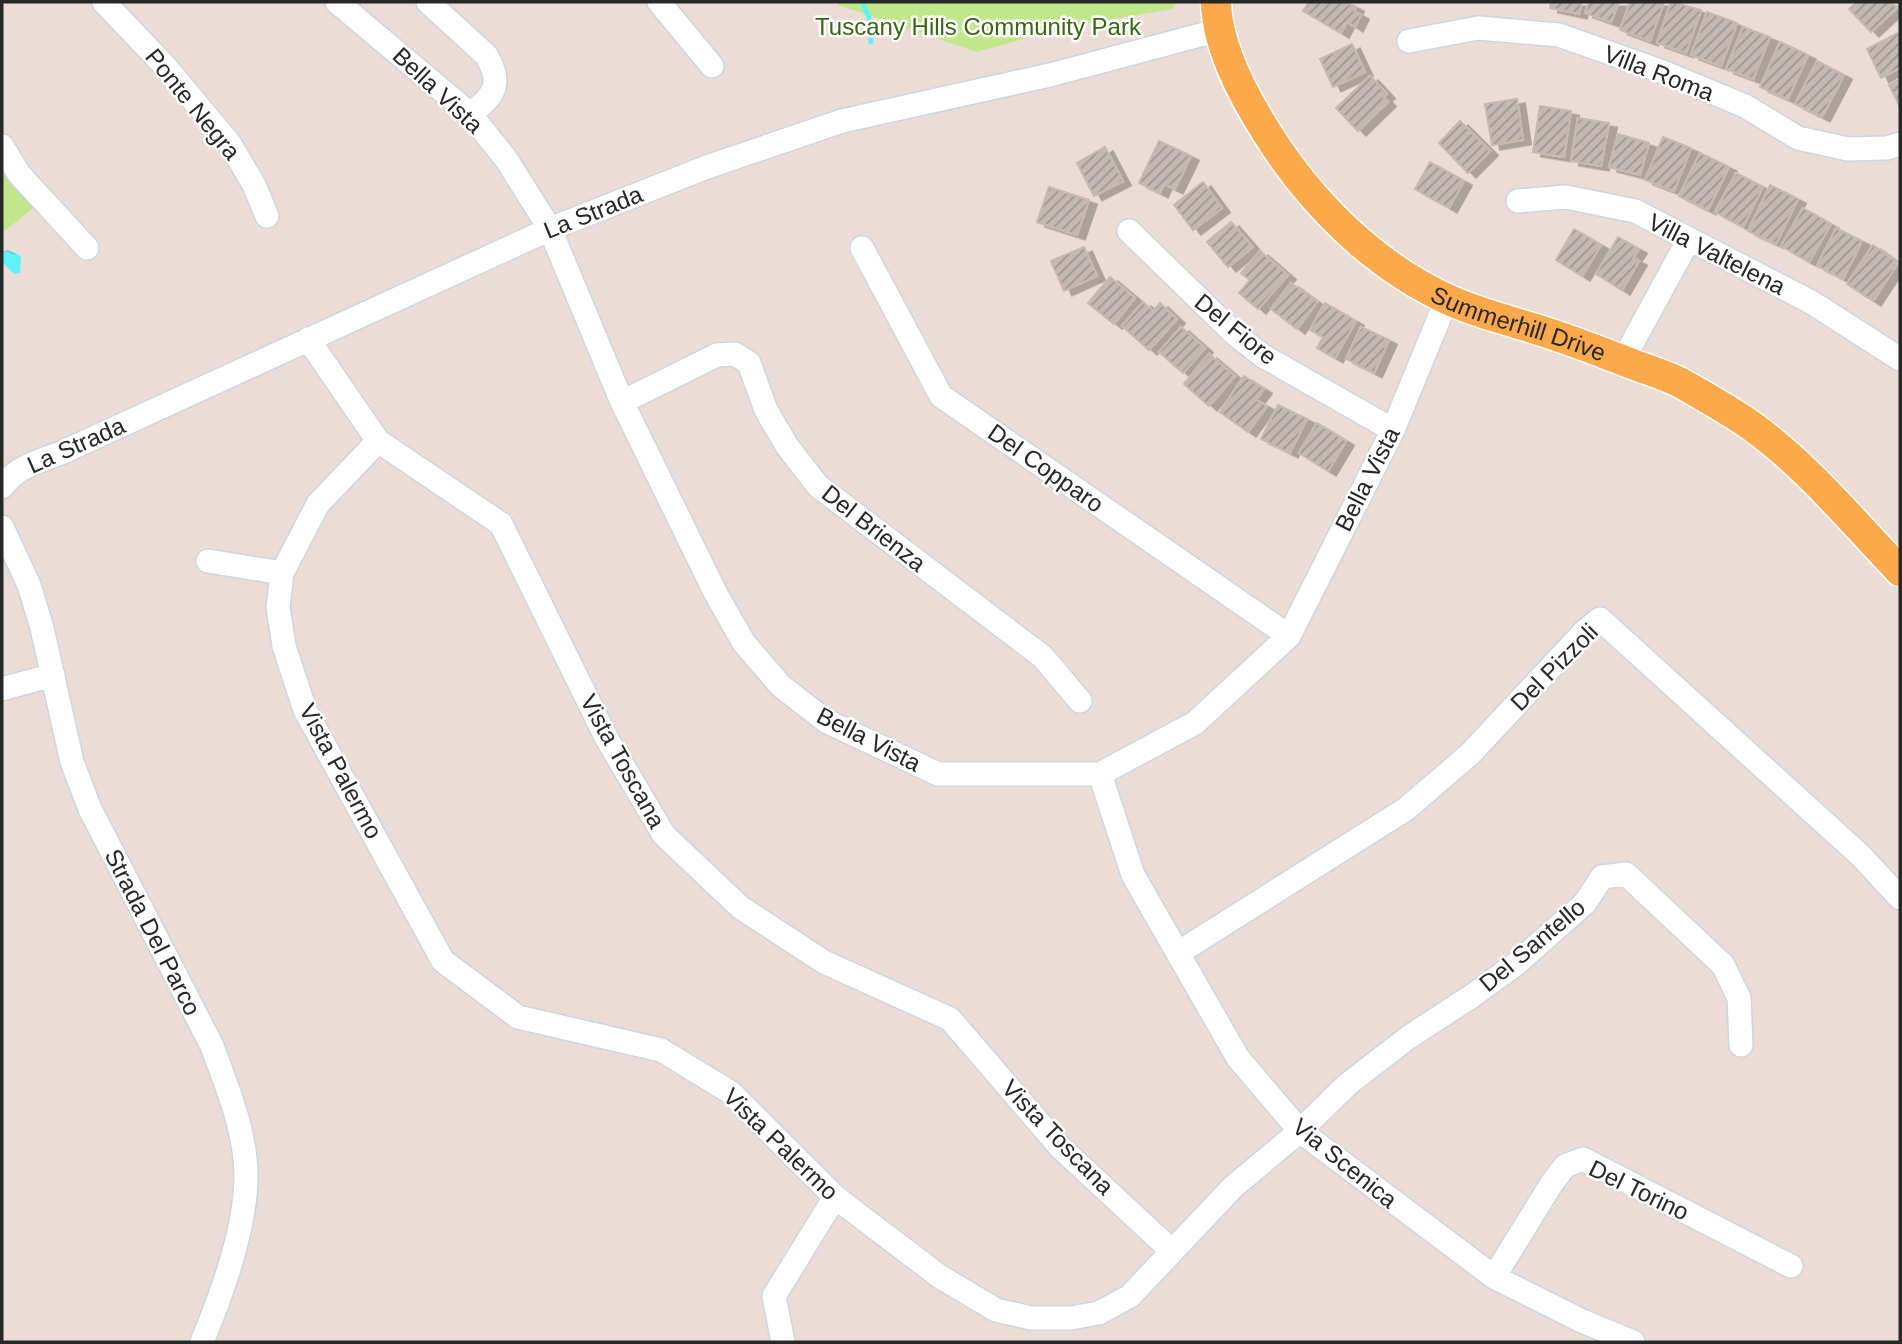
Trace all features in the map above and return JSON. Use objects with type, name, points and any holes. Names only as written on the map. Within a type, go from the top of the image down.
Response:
[{"type":"main road","name":"Summerhill Drive","points":[[1217,16],[1233,68],[1260,122],[1312,197],[1353,237],[1394,268],[1447,299],[1548,332],[1677,382],[1752,426],[1809,477],[1900,571]]},
{"type":"street","name":"Ponte Negra","points":[[104,2],[163,64],[230,144],[254,185],[267,216]]},
{"type":"street","name":"Bella Vista","points":[[337,2],[470,114],[506,159],[550,229],[622,402],[716,594],[744,643],[781,686],[826,721],[938,775],[1100,774],[1195,723],[1289,636],[1393,430],[1447,299]]},
{"type":"street","points":[[428,2],[486,55],[492,65],[495,89],[489,101],[470,114]]},
{"type":"street","points":[[659,2],[712,66]]},
{"type":"street","name":"La Strada","points":[[2,487],[9,477],[24,467],[61,453],[550,229],[707,167],[842,121],[1050,75],[1217,16]]},
{"type":"street","name":"Villa Roma","points":[[1409,41],[1478,28],[1559,35],[1663,72],[1745,106],[1798,138],[1848,149],[1887,148],[1900,144]]},
{"type":"street","points":[[2,146],[19,174],[87,248]]},
{"type":"street","name":"Villa Valtelena","points":[[1518,201],[1566,197],[1635,211],[1897,350]]},
{"type":"street","name":"Del Fiore","points":[[1129,230],[1235,334],[1264,356],[1393,430]]},
{"type":"street","points":[[1623,360],[1689,239]]},
{"type":"street","name":"Del Copparo","points":[[862,248],[941,396],[1289,636]]},
{"type":"street","name":"Vista Toscana","points":[[308,339],[378,441],[501,524],[607,739],[664,835],[740,907],[824,962],[950,1019],[1060,1147],[1172,1251]]},
{"type":"street","name":"Del Brienza","points":[[622,402],[717,355],[735,354],[749,363],[766,410],[787,446],[818,486],[1043,657],[1080,701]]},
{"type":"street","name":"Vista Palermo","points":[[378,441],[318,504],[282,573],[278,607],[284,646],[306,710],[443,961],[518,1017],[661,1050],[730,1091],[835,1197],[939,1276],[996,1310],[1031,1318],[1071,1318],[1099,1313],[1130,1296],[1233,1187],[1300,1131]]},
{"type":"street","name":"Strada Del Parco","points":[[2,527],[29,585],[42,628],[72,762],[90,809],[212,1046],[240,1130],[246,1176],[238,1239],[202,1342]]},
{"type":"street","points":[[208,561],[282,573]]},
{"type":"street","name":"Del Pizzoli","points":[[1178,953],[1406,809],[1470,754],[1585,631],[1600,619],[1861,856],[1900,898]]},
{"type":"street","points":[[2,688],[53,675]]},
{"type":"street","name":"Via Scenica","points":[[1100,774],[1133,875],[1238,1058],[1300,1131],[1494,1277],[1582,1321],[1633,1342]]},
{"type":"street","name":"Del Santello","points":[[1300,1131],[1348,1084],[1398,1044],[1516,964],[1586,903],[1602,877],[1626,874],[1723,965],[1740,998],[1741,1045]]},
{"type":"street","name":"Del Torino","points":[[1494,1277],[1552,1183],[1565,1166],[1583,1159],[1791,1266]]},
{"type":"street","points":[[783,1342],[774,1296],[835,1197]]},
{"type":"green space","name":"Tuscany Hills Community Park","points":[[839,2],[1177,2],[1172,9],[1066,27],[977,52],[838,5]]},
{"type":"green space","points":[[2,142],[45,199],[2,233]]},
{"type":"water","points":[[8,250],[21,256],[20,273],[14,274],[2,262],[2,252]]},
{"type":"building","points":[[1309,2],[1346,2],[1356,7],[1354,11],[1361,15],[1355,27],[1347,22],[1341,33],[1303,11]]},
{"type":"building","points":[[1551,2],[1582,2],[1579,14],[1550,8]]},
{"type":"building","points":[[1589,2],[1619,2],[1611,22],[1585,13]]},
{"type":"building","points":[[1630,2],[1664,2],[1650,41],[1620,30]]},
{"type":"building","points":[[1671,2],[1701,10],[1686,53],[1657,43]]},
{"type":"building","points":[[1857,2],[1891,2],[1897,8],[1871,32],[1849,9]]},
{"type":"building","points":[[1707,12],[1737,23],[1721,66],[1691,55]]},
{"type":"building","points":[[1743,27],[1770,37],[1753,79],[1726,69]]},
{"type":"building","points":[[1900,32],[1900,68],[1881,78],[1867,49]]},
{"type":"building","points":[[1780,42],[1808,55],[1788,99],[1760,87]]},
{"type":"building","points":[[1352,44],[1365,72],[1333,87],[1320,59]]},
{"type":"building","points":[[1817,61],[1844,75],[1822,117],[1795,104]]},
{"type":"building","points":[[1370,76],[1387,94],[1383,97],[1388,102],[1358,131],[1336,108]]},
{"type":"building","points":[[1900,79],[1900,107],[1889,85]]},
{"type":"building","points":[[1517,99],[1523,140],[1492,145],[1485,104]]},
{"type":"building","points":[[1540,106],[1571,111],[1564,157],[1533,152]]},
{"type":"building","points":[[1578,118],[1609,123],[1601,166],[1571,161]]},
{"type":"building","points":[[1460,121],[1490,151],[1468,173],[1439,143]]},
{"type":"building","points":[[1618,134],[1649,143],[1640,175],[1609,167]]},
{"type":"building","points":[[1663,137],[1691,148],[1674,191],[1645,180]]},
{"type":"building","points":[[1159,141],[1191,156],[1175,189],[1164,184],[1160,193],[1139,183]]},
{"type":"building","points":[[1105,147],[1123,181],[1094,196],[1077,163]]},
{"type":"building","points":[[1700,153],[1729,167],[1708,210],[1679,196]]},
{"type":"building","points":[[1430,162],[1464,181],[1449,208],[1415,189]]},
{"type":"building","points":[[1736,173],[1763,187],[1743,227],[1715,212]]},
{"type":"building","points":[[1203,182],[1222,208],[1193,230],[1174,205]]},
{"type":"building","points":[[1770,185],[1798,199],[1776,244],[1748,231]]},
{"type":"building","points":[[1049,187],[1089,200],[1077,235],[1037,222]]},
{"type":"building","points":[[1803,208],[1831,224],[1809,262],[1781,246]]},
{"type":"building","points":[[1231,222],[1253,247],[1228,267],[1207,242]]},
{"type":"building","points":[[1836,228],[1862,241],[1843,279],[1817,266]]},
{"type":"building","points":[[1574,229],[1601,245],[1582,276],[1556,260]]},
{"type":"building","points":[[1618,237],[1639,249],[1633,258],[1639,261],[1622,290],[1596,274]]},
{"type":"building","points":[[1873,245],[1898,263],[1873,301],[1847,284]]},
{"type":"building","points":[[1084,247],[1097,276],[1064,291],[1051,261]]},
{"type":"building","points":[[1260,251],[1288,275],[1258,309],[1239,293],[1250,280],[1241,273]]},
{"type":"building","points":[[1110,277],[1135,298],[1114,324],[1088,303]]},
{"type":"building","points":[[1291,283],[1317,302],[1297,329],[1271,309]]},
{"type":"building","points":[[1143,302],[1153,311],[1160,303],[1177,319],[1149,350],[1122,326]]},
{"type":"building","points":[[1325,303],[1356,321],[1335,358],[1317,348],[1323,337],[1310,330]]},
{"type":"building","points":[[1181,327],[1205,348],[1183,373],[1159,352]]},
{"type":"building","points":[[1361,327],[1389,340],[1374,373],[1346,359]]},
{"type":"building","points":[[1209,354],[1235,376],[1209,406],[1184,384]]},
{"type":"building","points":[[1244,376],[1264,389],[1256,400],[1267,406],[1248,432],[1220,412]]},
{"type":"building","points":[[1278,405],[1307,419],[1290,453],[1261,439]]},
{"type":"building","points":[[1317,423],[1346,441],[1328,471],[1299,453]]},
{"type":"waterway","points":[[862,2],[869,17],[871,42]]}]
